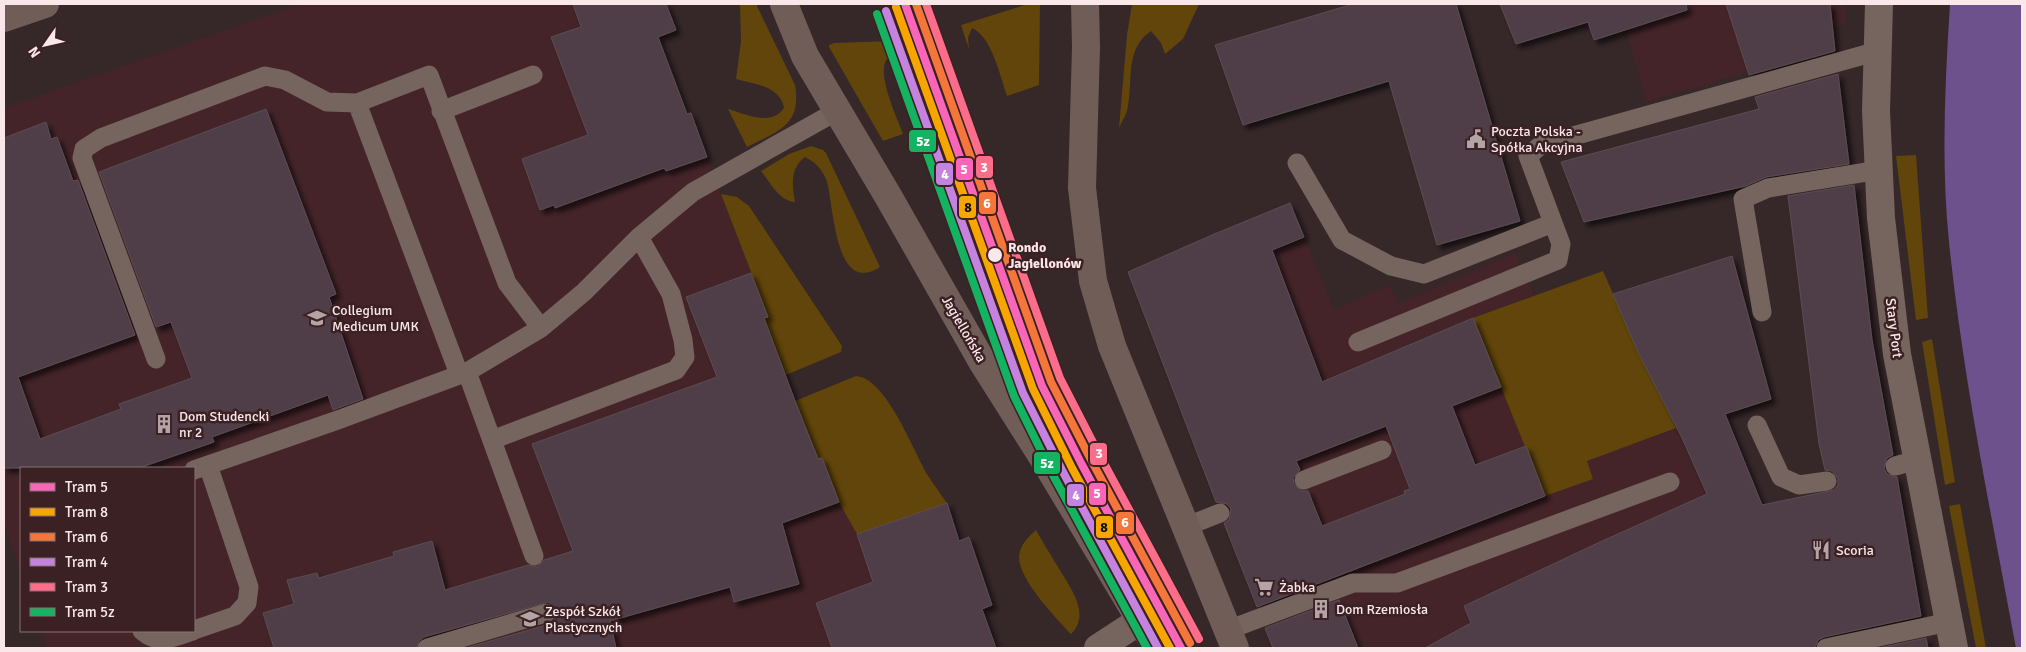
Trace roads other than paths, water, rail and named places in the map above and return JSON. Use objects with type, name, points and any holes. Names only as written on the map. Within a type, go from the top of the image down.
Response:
[{"type":"street","points":[[4,18],[45,4]]},
{"type":"street","name":"Jagiellońska","points":[[784,4],[805,56],[984,363],[1157,648]]},
{"type":"street","points":[[1085,4],[1086,47],[1082,188],[1094,281],[1112,346],[1231,639]]},
{"type":"street","name":"Stary Port","points":[[1879,4],[1876,111],[1881,218],[1897,354],[1906,463],[1949,622],[1954,648]]},
{"type":"street","points":[[1098,648],[1141,620]]},
{"type":"lane","points":[[1358,342],[1558,260],[1561,244],[1528,156],[1541,145],[1878,51]]},
{"type":"lane","points":[[156,359],[82,158],[84,149],[101,138],[265,76],[285,80],[327,102],[357,103],[429,75],[507,283],[541,328]]},
{"type":"lane","points":[[441,111],[534,75]]},
{"type":"lane","points":[[357,103],[463,373],[492,440],[534,556]]},
{"type":"lane","points":[[195,630],[235,616],[247,603],[249,586],[201,468],[463,373],[541,328],[584,292],[639,237],[693,192],[837,111]]},
{"type":"lane","points":[[1297,163],[1342,240],[1390,266],[1424,274],[1553,223]]},
{"type":"lane","points":[[1762,312],[1743,199],[1768,188],[1879,170]]},
{"type":"lane","points":[[492,440],[676,370],[685,357],[684,340],[671,294],[639,237]]},
{"type":"lane","points":[[1756,425],[1781,478],[1799,485],[1827,480]]},
{"type":"lane","points":[[1304,480],[1382,450]]},
{"type":"lane","points":[[1231,639],[1353,583],[1397,583],[1670,482]]},
{"type":"lane","points":[[1185,527],[1220,513]]},
{"type":"lane","points":[[427,648],[546,613]]},
{"type":"lane","points":[[1826,648],[1949,622]]},
{"type":"lane","points":[[143,632],[151,638],[168,639],[190,632]]},
{"type":"tram line","name":"5","points":[[905,4],[1042,386],[1081,463],[1181,648]]},
{"type":"tram line","name":"6","points":[[916,4],[1051,382],[1190,643]]},
{"type":"tram line","name":"3","points":[[926,4],[1060,378],[1199,639]]},
{"type":"tram line","name":"8","points":[[896,7],[1033,389],[1072,468],[1170,648]]},
{"type":"tram line","name":"4","points":[[886,11],[1023,393],[1063,472],[1158,648]]},
{"type":"tram line","name":"5z","points":[[877,14],[1014,396],[1054,477],[1147,648]]},
{"type":"place","name":"Poczta Polska - Spółka Akcyjna","points":[[1476,139]]},
{"type":"place","name":"Rondo Jagiellonów","points":[[995,255]]},
{"type":"place","name":"Collegium Medicum UMK","points":[[317,318]]},
{"type":"place","name":"Dom Studencki nr 2","points":[[164,424]]},
{"type":"place","name":"Scoria","points":[[1821,550]]},
{"type":"place","name":"Żabka","points":[[1264,587]]},
{"type":"place","name":"Dom Rzemiosła","points":[[1321,609]]},
{"type":"place","name":"Zespół Szkół Plastycznych","points":[[530,619]]}]
